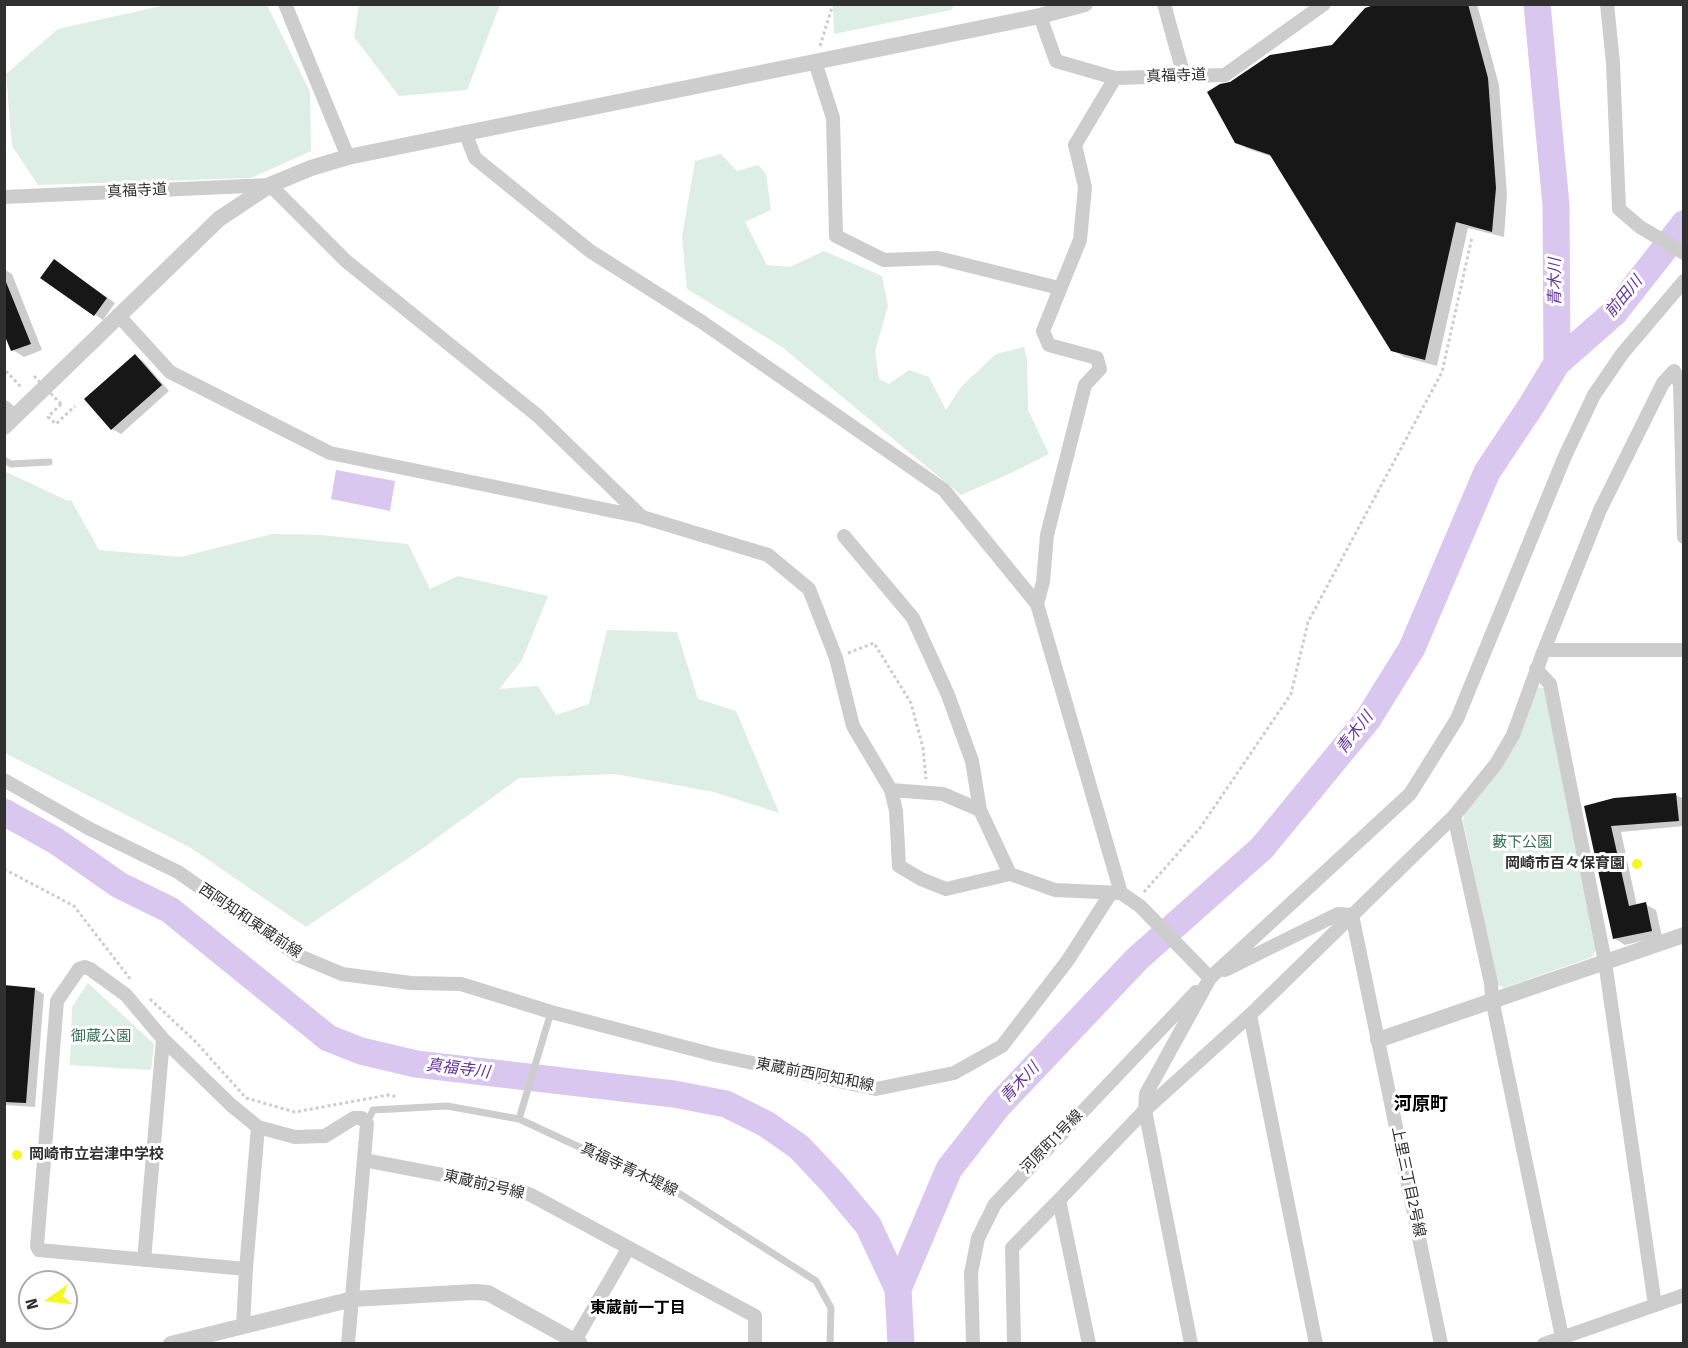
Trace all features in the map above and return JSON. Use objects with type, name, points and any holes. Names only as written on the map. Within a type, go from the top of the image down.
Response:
[{"type":"street","points":[[285,4],[348,157]]},
{"type":"street","points":[[8,417],[219,219],[270,185],[348,157],[1040,16],[1085,4]]},
{"type":"street","points":[[1164,4],[1184,76]]},
{"type":"street","name":"真福寺道","points":[[1040,16],[1056,61],[1114,78],[1225,75],[1324,4]]},
{"type":"street","points":[[1607,4],[1613,63],[1619,209],[1640,227],[1683,253]]},
{"type":"street","points":[[815,62],[833,118],[836,236],[884,260],[938,258],[1059,288]]},
{"type":"street","points":[[1037,604],[1043,582],[1047,535],[1085,385],[1100,369],[1097,358],[1049,345],[1042,331],[1080,240],[1085,187],[1075,145],[1114,78]]},
{"type":"street","points":[[465,132],[475,158],[590,251],[702,322],[944,490],[1037,604],[1116,893]]},
{"type":"street","points":[[270,185],[346,261],[538,416],[642,516]]},
{"type":"street","name":"真福寺道","points":[[4,198],[270,185]]},
{"type":"street","points":[[1191,1344],[1145,1110],[1146,1094],[1210,978],[1410,794],[1456,720],[1565,456],[1594,395],[1622,354],[1683,281]]},
{"type":"street","points":[[118,315],[170,372],[330,453],[642,516],[768,555],[809,588],[836,658],[853,726],[891,790],[896,811],[899,866],[921,879],[946,889],[1010,874],[1055,890],[1116,893],[1138,904],[1210,978]]},
{"type":"street","points":[[1014,1344],[1012,1248],[1145,1110],[1250,1015],[1454,816],[1496,764],[1513,735],[1536,669],[1600,510],[1663,382],[1674,371],[1680,384],[1683,537]]},
{"type":"street","points":[[844,536],[913,618],[948,695],[972,761],[980,810],[1010,874]]},
{"type":"street","points":[[1544,650],[1683,650]]},
{"type":"street","points":[[1536,669],[1550,684],[1605,962],[1655,1305]]},
{"type":"street","name":"西阿知和東蔵前線","points":[[4,780],[88,828],[178,872],[297,955],[342,974],[411,983],[461,984],[550,1012]]},
{"type":"street","points":[[891,790],[943,794],[980,810]]},
{"type":"street","points":[[1454,816],[1491,982],[1492,999],[1562,1337]]},
{"type":"street","name":"東蔵前西阿知和線","points":[[550,1012],[715,1055],[876,1089],[954,1073],[1002,1046],[1116,893]]},
{"type":"street","points":[[1210,978],[1338,914],[1353,915]]},
{"type":"street","name":"上里三丁目2号線","points":[[1353,915],[1441,1344]]},
{"type":"street","points":[[1378,1040],[1683,935]]},
{"type":"street","points":[[246,1269],[39,1250],[37,1246],[57,1001],[80,969],[85,967],[126,995],[163,1039],[231,1105],[258,1127],[295,1137],[324,1136],[354,1118],[362,1118],[367,1124],[348,1344]]},
{"type":"street","name":"河原町1号線","points":[[973,1344],[971,1273],[978,1238],[995,1204],[1210,978]]},
{"type":"street","points":[[1250,1015],[1316,1344]]},
{"type":"street","points":[[144,1260],[163,1039]]},
{"type":"street","points":[[243,1327],[258,1127]]},
{"type":"street","name":"東蔵前2号線","points":[[364,1160],[516,1189],[531,1195],[755,1316],[755,1344]]},
{"type":"street","points":[[1059,1200],[1089,1344]]},
{"type":"street","points":[[171,1344],[352,1299],[488,1293],[576,1342],[628,1248]]},
{"type":"street","points":[[1544,1344],[1683,1295]]},
{"type":"lane","points":[[4,460],[11,464],[50,462]]},
{"type":"lane","points":[[519,1119],[550,1012]]},
{"type":"lane","name":"真福寺青木堤線","points":[[367,1124],[373,1110],[447,1106],[519,1119],[680,1194],[816,1281],[831,1308],[830,1344]]},
{"type":"path","points":[[815,62],[833,4]]},
{"type":"path","points":[[1138,904],[1200,828],[1291,694],[1308,622],[1442,372],[1472,237]]},
{"type":"path","points":[[6,371],[23,388],[34,376],[61,404],[48,417],[56,424],[75,406]]},
{"type":"path","points":[[836,658],[874,643],[911,702],[923,748],[927,793]]},
{"type":"path","points":[[4,869],[74,906],[136,986]]},
{"type":"path","points":[[144,994],[194,1040],[246,1098],[295,1112],[388,1095],[400,1097]]},
{"type":"green space","points":[[359,4],[500,5],[467,90],[399,96],[354,37]]},
{"type":"green space","points":[[833,4],[955,5],[951,10],[834,34]]},
{"type":"green space","points":[[166,5],[267,5],[310,92],[311,151],[251,178],[38,185],[12,146],[6,74],[58,29]]},
{"type":"green space","points":[[721,154],[737,171],[758,165],[766,174],[771,210],[745,222],[767,265],[790,267],[824,251],[882,276],[888,306],[875,351],[879,379],[889,384],[909,370],[929,377],[946,410],[961,387],[996,354],[1024,347],[1027,359],[1028,410],[1049,454],[961,495],[782,347],[687,289],[682,237],[695,161]]},
{"type":"green space","points":[[4,471],[68,501],[71,500],[99,550],[181,557],[272,534],[321,535],[408,544],[430,589],[458,576],[548,596],[522,660],[499,689],[538,686],[556,715],[589,704],[607,630],[677,632],[698,699],[736,711],[779,813],[714,792],[615,774],[519,778],[423,848],[306,927],[191,848],[5,753]]},
{"type":"green space","name":"藪下公園","points":[[1536,687],[1544,688],[1597,948],[1592,957],[1504,988],[1497,984],[1463,821],[1464,814],[1514,747]]},
{"type":"green space","name":"御蔵公園","points":[[88,983],[154,1044],[151,1070],[70,1065],[72,1007]]},
{"type":"shaded area","points":[[336,470],[395,481],[390,511],[331,499]]},
{"type":"building","points":[[1377,4],[1468,4],[1488,78],[1496,188],[1492,232],[1456,222],[1425,360],[1391,351],[1270,155],[1235,143],[1207,92],[1220,84],[1230,82],[1270,55],[1332,45],[1365,8]]},
{"type":"building","points":[[54,259],[107,298],[94,316],[40,278]]},
{"type":"building","points":[[4,277],[31,344],[11,351],[4,334]]},
{"type":"building","points":[[135,354],[162,385],[111,430],[84,399]]},
{"type":"building","points":[[1676,793],[1679,821],[1611,826],[1629,906],[1646,902],[1652,931],[1613,939],[1584,806],[1614,798]]},
{"type":"building","points":[[4,985],[35,988],[26,1103],[4,1102]]},
{"type":"waterway","name":"青木川","points":[[901,1344],[898,1289],[949,1169],[998,1106],[1137,959],[1262,848],[1368,719],[1412,648],[1487,472],[1557,363],[1556,205],[1537,4]]},
{"type":"waterway","name":"前田川","points":[[1557,363],[1615,312],[1684,224]]},
{"type":"waterway","name":"真福寺川","points":[[4,812],[56,841],[119,885],[170,910],[328,1038],[361,1051],[416,1064],[674,1094],[726,1104],[766,1124],[799,1147],[868,1225],[898,1289]]},
{"type":"place","name":"岡崎市百々保育園","points":[[1637,864]]},
{"type":"place","name":"岡崎市立岩津中学校","points":[[17,1155]]},
{"type":"district","name":"河原町","points":[[1421,1105]]},
{"type":"district","name":"東蔵前一丁目","points":[[638,1309]]}]
